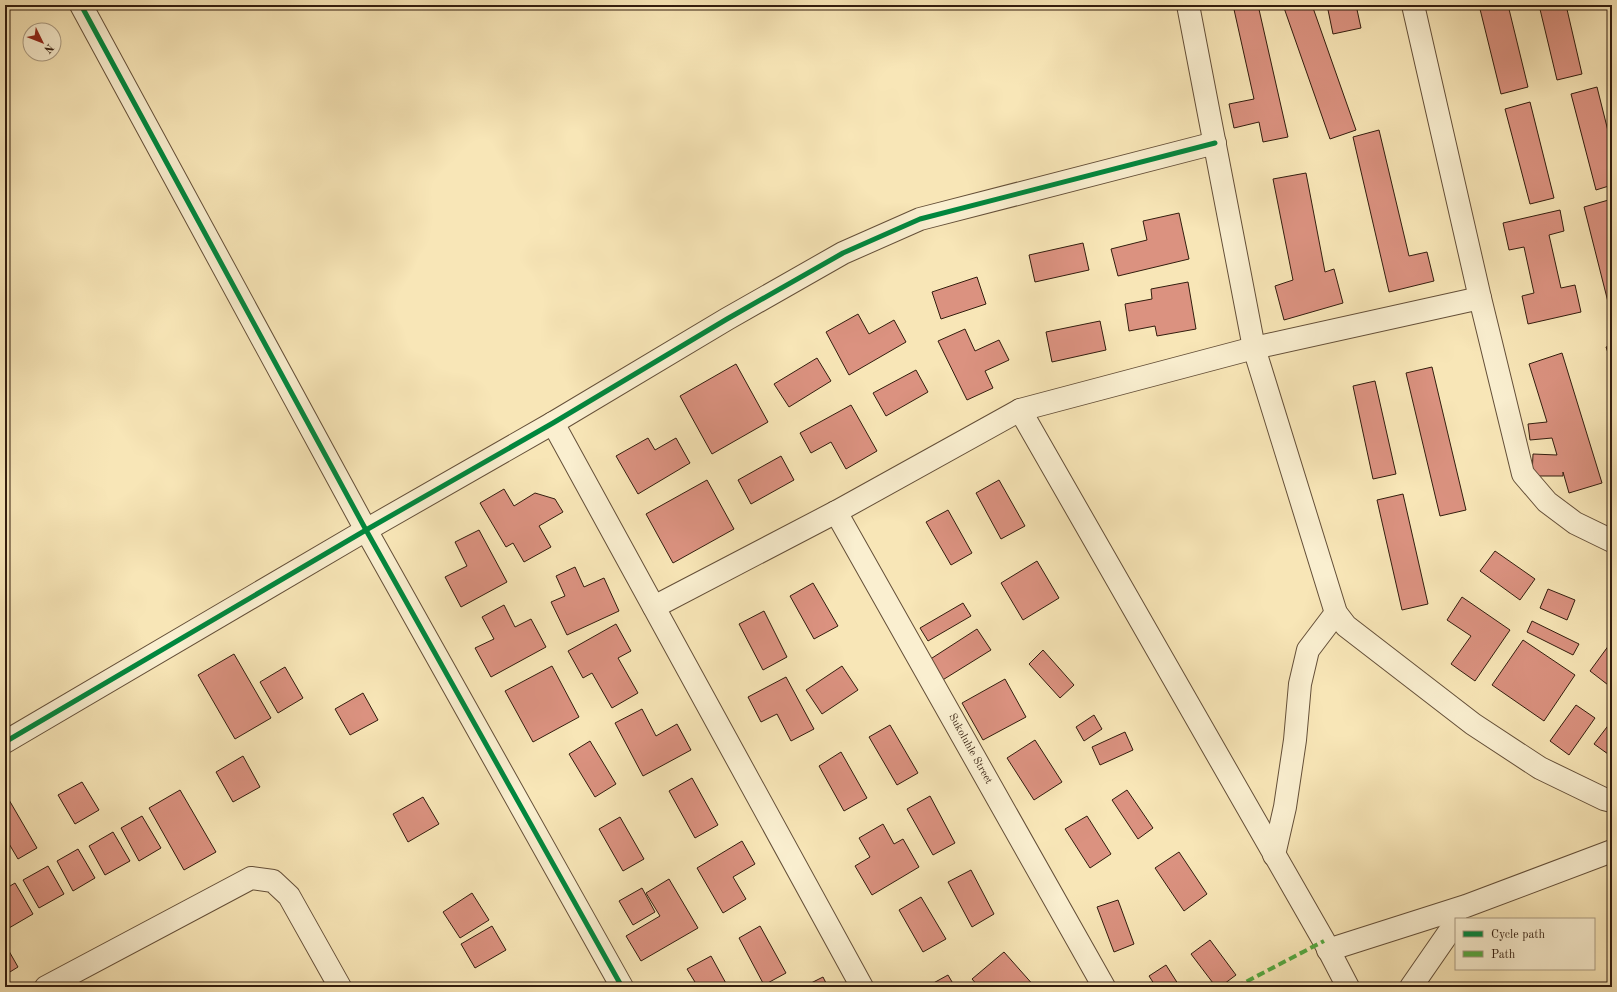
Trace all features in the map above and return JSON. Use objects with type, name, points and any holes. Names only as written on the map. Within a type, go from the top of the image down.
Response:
[{"type":"street","points":[[81,5],[366,530],[622,987]]},
{"type":"street","points":[[1188,5],[1254,348],[1336,613],[1346,626],[1473,724],[1540,768],[1604,799],[1612,801]]},
{"type":"street","points":[[1413,5],[1480,298],[1523,474],[1547,502],[1576,523],[1612,541]]},
{"type":"street","points":[[5,742],[366,530],[553,424],[727,319],[843,253],[920,219],[1215,142]]},
{"type":"street","points":[[654,607],[836,512],[1020,410],[1254,348],[1480,298]]},
{"type":"street","points":[[1020,410],[1348,987]]},
{"type":"street","points":[[553,424],[862,987]]},
{"type":"street","name":"Sukoluhle Street","points":[[836,512],[1104,987]]},
{"type":"street","points":[[1274,855],[1285,807],[1295,740],[1300,684],[1308,650],[1336,613]]},
{"type":"street","points":[[1328,950],[1460,916],[1612,851]]},
{"type":"street","points":[[46,987],[251,878],[273,881],[289,896],[340,987]]},
{"type":"street","points":[[1411,987],[1455,923]]},
{"type":"building","points":[[1233,5],[1258,5],[1288,137],[1263,142],[1259,122],[1234,128],[1229,104],[1254,99]]},
{"type":"building","points":[[1283,5],[1312,5],[1356,130],[1330,139]]},
{"type":"building","points":[[1327,5],[1356,5],[1361,28],[1333,34]]},
{"type":"building","points":[[1479,5],[1508,5],[1528,87],[1501,94]]},
{"type":"building","points":[[1539,5],[1566,5],[1582,74],[1557,80]]},
{"type":"building","points":[[1597,87],[1609,135],[1612,134],[1612,185],[1596,190],[1571,94]]},
{"type":"building","points":[[1530,102],[1554,198],[1530,204],[1505,109]]},
{"type":"building","points":[[1379,130],[1409,256],[1427,252],[1434,281],[1389,292],[1353,137]]},
{"type":"building","points":[[1306,173],[1325,272],[1334,269],[1343,303],[1284,320],[1275,286],[1293,280],[1273,179]]},
{"type":"building","points":[[1612,199],[1612,301],[1608,302],[1584,207]]},
{"type":"building","points":[[1560,210],[1564,231],[1549,235],[1561,288],[1575,285],[1581,312],[1528,324],[1522,296],[1534,293],[1524,247],[1509,250],[1503,223]]},
{"type":"building","points":[[1179,213],[1189,259],[1118,276],[1111,249],[1147,240],[1143,221]]},
{"type":"building","points":[[1083,243],[1089,270],[1035,282],[1029,255]]},
{"type":"building","points":[[977,277],[986,304],[941,319],[932,292]]},
{"type":"building","points":[[1188,282],[1196,329],[1157,336],[1155,326],[1129,331],[1125,304],[1152,299],[1151,289]]},
{"type":"building","points":[[858,314],[869,334],[894,320],[906,342],[849,375],[826,332]]},
{"type":"building","points":[[1100,321],[1106,350],[1052,362],[1046,332]]},
{"type":"building","points":[[965,329],[975,351],[999,340],[1009,360],[985,371],[993,388],[967,400],[938,341]]},
{"type":"building","points":[[1612,345],[1612,365],[1606,347]]},
{"type":"building","points":[[1562,353],[1602,483],[1569,493],[1563,472],[1563,476],[1532,476],[1533,454],[1557,455],[1552,438],[1530,440],[1528,424],[1547,422],[1529,364]]},
{"type":"building","points":[[817,358],[831,381],[789,407],[774,384]]},
{"type":"building","points":[[736,364],[768,422],[712,454],[680,396]]},
{"type":"building","points":[[1432,367],[1466,510],[1440,516],[1406,373]]},
{"type":"building","points":[[916,370],[928,392],[886,416],[873,393]]},
{"type":"building","points":[[1375,381],[1396,474],[1373,479],[1353,386]]},
{"type":"building","points":[[851,405],[877,451],[846,469],[831,442],[811,453],[800,433]]},
{"type":"building","points":[[648,438],[655,450],[676,438],[690,463],[638,494],[616,456]]},
{"type":"building","points":[[781,456],[794,480],[751,504],[738,480]]},
{"type":"building","points":[[707,480],[734,529],[673,563],[646,514]]},
{"type":"building","points":[[999,480],[1025,526],[1001,539],[976,493]]},
{"type":"building","points":[[504,489],[514,506],[535,493],[555,499],[563,512],[539,526],[551,547],[524,562],[513,543],[506,547],[480,503]]},
{"type":"building","points":[[1403,494],[1428,604],[1402,610],[1377,500]]},
{"type":"building","points":[[948,510],[972,553],[951,565],[926,522]]},
{"type":"building","points":[[479,530],[507,582],[461,607],[445,577],[467,566],[455,542]]},
{"type":"building","points":[[1495,551],[1535,579],[1520,600],[1480,571]]},
{"type":"building","points":[[1037,561],[1059,598],[1023,620],[1001,583]]},
{"type":"building","points":[[575,567],[584,587],[604,578],[619,611],[567,635],[551,602],[565,596],[556,576]]},
{"type":"building","points":[[813,583],[838,626],[814,639],[790,596]]},
{"type":"building","points":[[1548,589],[1575,600],[1567,620],[1540,608]]},
{"type":"building","points":[[1462,597],[1510,630],[1475,681],[1451,664],[1471,636],[1447,620]]},
{"type":"building","points":[[963,603],[971,616],[928,641],[920,628]]},
{"type":"building","points":[[504,605],[515,627],[531,619],[546,647],[491,677],[475,648],[494,639],[482,617]]},
{"type":"building","points":[[764,611],[787,657],[763,670],[739,624]]},
{"type":"building","points":[[1532,621],[1579,644],[1573,655],[1527,632]]},
{"type":"building","points":[[616,624],[631,651],[618,658],[638,693],[612,708],[592,673],[583,678],[568,651]]},
{"type":"building","points":[[977,629],[991,650],[941,681],[929,660]]},
{"type":"building","points":[[1523,640],[1575,675],[1544,721],[1492,685]]},
{"type":"building","points":[[1612,641],[1612,688],[1590,671]]},
{"type":"building","points":[[1043,650],[1074,685],[1060,698],[1029,664]]},
{"type":"building","points":[[234,654],[271,718],[235,739],[198,675]]},
{"type":"building","points":[[552,666],[579,717],[533,742],[505,691]]},
{"type":"building","points":[[842,666],[858,690],[822,714],[806,690]]},
{"type":"building","points":[[285,667],[303,698],[278,713],[260,682]]},
{"type":"building","points":[[786,677],[814,729],[791,741],[777,714],[761,722],[748,697]]},
{"type":"building","points":[[1005,679],[1026,717],[983,740],[962,703]]},
{"type":"building","points":[[363,693],[378,720],[350,735],[335,709]]},
{"type":"building","points":[[1576,705],[1595,718],[1569,755],[1550,741]]},
{"type":"building","points":[[642,709],[656,736],[677,724],[691,750],[643,776],[615,723]]},
{"type":"building","points":[[1094,715],[1102,729],[1084,741],[1076,727]]},
{"type":"building","points":[[1610,723],[1612,724],[1612,748],[1608,754],[1594,744]]},
{"type":"building","points":[[890,725],[918,773],[897,785],[869,737]]},
{"type":"building","points":[[1125,732],[1133,750],[1100,765],[1092,747]]},
{"type":"building","points":[[1035,740],[1062,782],[1034,800],[1007,758]]},
{"type":"building","points":[[590,741],[616,784],[595,797],[569,754]]},
{"type":"building","points":[[841,752],[867,798],[844,811],[819,766]]},
{"type":"building","points":[[243,756],[260,787],[233,802],[216,772]]},
{"type":"building","points":[[692,778],[718,825],[695,838],[669,791]]},
{"type":"building","points":[[82,782],[99,810],[75,824],[58,795]]},
{"type":"building","points":[[180,790],[216,852],[184,870],[149,808]]},
{"type":"building","points":[[1127,790],[1153,828],[1138,839],[1112,800]]},
{"type":"building","points":[[5,793],[37,848],[18,859],[5,837]]},
{"type":"building","points":[[930,796],[955,843],[933,855],[907,809]]},
{"type":"building","points":[[423,797],[439,824],[408,842],[393,814]]},
{"type":"building","points":[[142,816],[161,848],[139,861],[121,828]]},
{"type":"building","points":[[1087,816],[1111,854],[1090,868],[1065,829]]},
{"type":"building","points":[[620,817],[644,859],[623,871],[599,829]]},
{"type":"building","points":[[883,824],[894,844],[903,839],[919,867],[872,895],[855,866],[870,857],[859,838]]},
{"type":"building","points":[[113,832],[130,861],[105,875],[89,846]]},
{"type":"building","points":[[742,841],[755,864],[733,877],[746,899],[723,913],[697,868]]},
{"type":"building","points":[[78,849],[95,878],[73,891],[57,861]]},
{"type":"building","points":[[1179,852],[1207,894],[1184,911],[1155,868]]},
{"type":"building","points":[[48,866],[64,894],[39,908],[23,880]]},
{"type":"building","points":[[971,870],[994,914],[972,927],[948,882]]},
{"type":"building","points":[[669,879],[698,928],[641,961],[626,936],[660,916],[646,893]]},
{"type":"building","points":[[15,883],[33,914],[9,928],[5,921],[5,889]]},
{"type":"building","points":[[642,888],[655,912],[633,925],[619,901]]},
{"type":"building","points":[[472,893],[489,920],[460,938],[443,912]]},
{"type":"building","points":[[921,897],[946,939],[923,952],[899,910]]},
{"type":"building","points":[[1118,900],[1134,944],[1114,952],[1097,907]]},
{"type":"building","points":[[492,926],[506,950],[475,968],[461,944]]},
{"type":"building","points":[[760,926],[786,973],[764,985],[739,938]]},
{"type":"building","points":[[1210,940],[1236,975],[1220,987],[1216,987],[1191,954]]},
{"type":"building","points":[[5,944],[18,967],[5,975]]},
{"type":"building","points":[[1004,952],[1035,987],[979,987],[972,979]]},
{"type":"building","points":[[711,956],[728,987],[698,987],[687,969]]},
{"type":"building","points":[[1166,965],[1180,987],[1156,987],[1149,976]]},
{"type":"building","points":[[948,975],[955,987],[928,986]]},
{"type":"building","points":[[823,977],[828,987],[803,987]]},
{"type":"marked path","points":[[1236,987],[1324,941]]},
{"type":"cycle path","points":[[81,5],[366,530],[622,987]]},
{"type":"cycle path","points":[[5,742],[366,530],[553,423],[727,319],[843,253],[920,219],[1215,143]]}]
